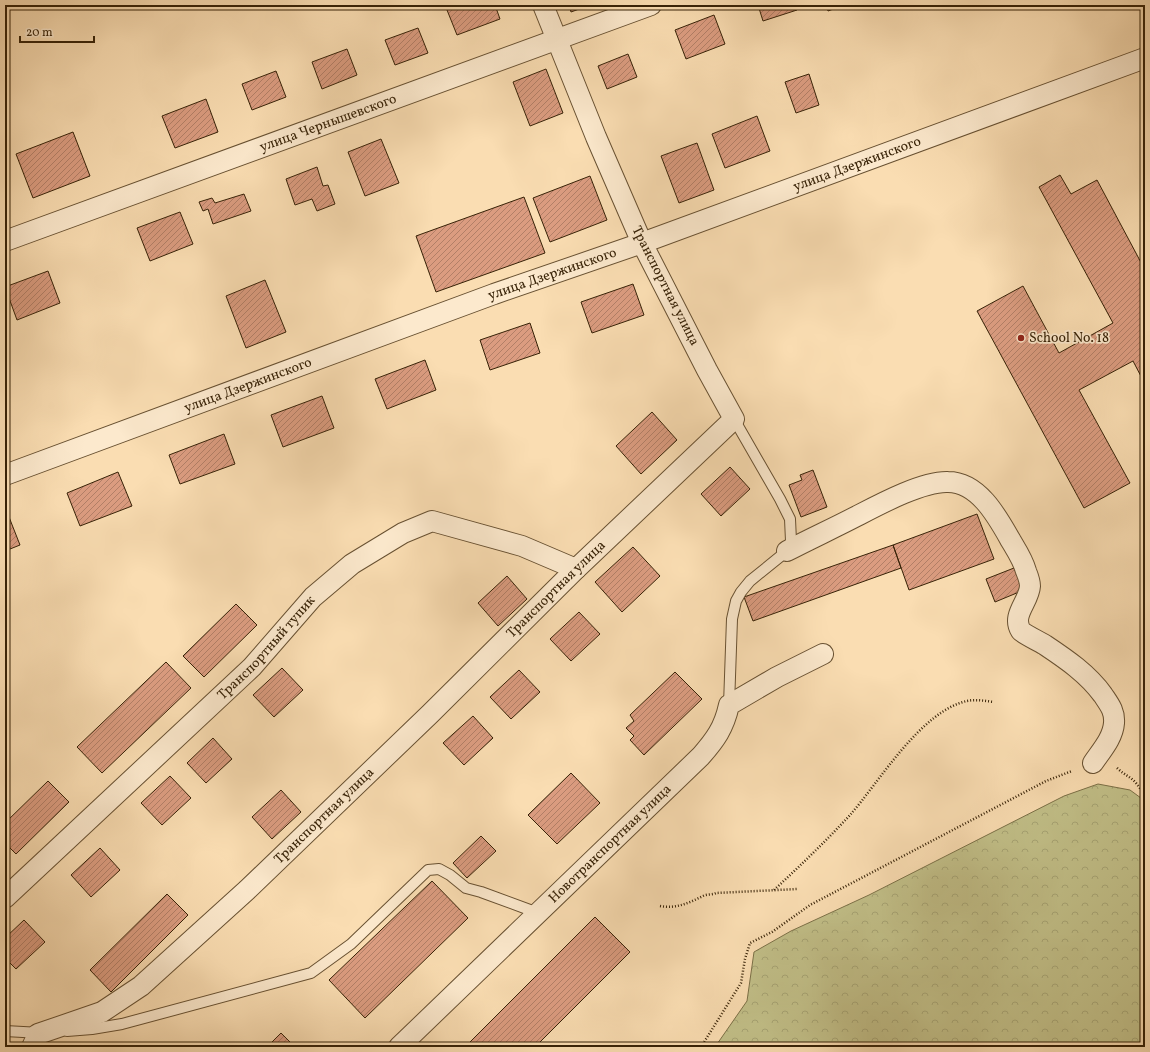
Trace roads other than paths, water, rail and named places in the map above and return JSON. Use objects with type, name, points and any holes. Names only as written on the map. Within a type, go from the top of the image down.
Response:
[{"type":"street","name":"Транспортная улица","points":[[35,1040],[102,1012],[141,986],[259,879],[430,714],[576,569],[734,419],[707,370],[642,243],[596,137],[543,5]]},
{"type":"street","name":"улица Чернышевского","points":[[5,241],[651,5]]},
{"type":"street","name":"улица Дзержинского","points":[[5,475],[494,294],[642,243],[1145,58]]},
{"type":"street","points":[[787,551],[909,491],[942,482],[953,482],[974,492],[986,503],[1003,528],[1026,569],[1030,587],[1028,596],[1018,616],[1018,624],[1021,631],[1066,660],[1081,672],[1100,690],[1113,712],[1114,722],[1112,734],[1093,763]]},
{"type":"street","name":"Транспортный тупик","points":[[5,898],[252,667],[314,597],[352,564],[403,533],[432,521],[522,546],[576,569]]},
{"type":"street","points":[[729,706],[777,677],[823,654]]},
{"type":"street","name":"Новотранспортная улица","points":[[399,1047],[701,756],[716,739],[723,725],[729,706]]},
{"type":"lane","points":[[729,706],[732,619],[736,601],[740,592],[750,582],[787,551],[791,541],[790,519],[734,419]]},
{"type":"lane","points":[[5,1031],[35,1040],[122,1024],[312,973],[351,944],[428,870],[439,869],[450,875],[466,888],[538,913]]},
{"type":"place","name":"School No. 18","points":[[1021,338]]}]
